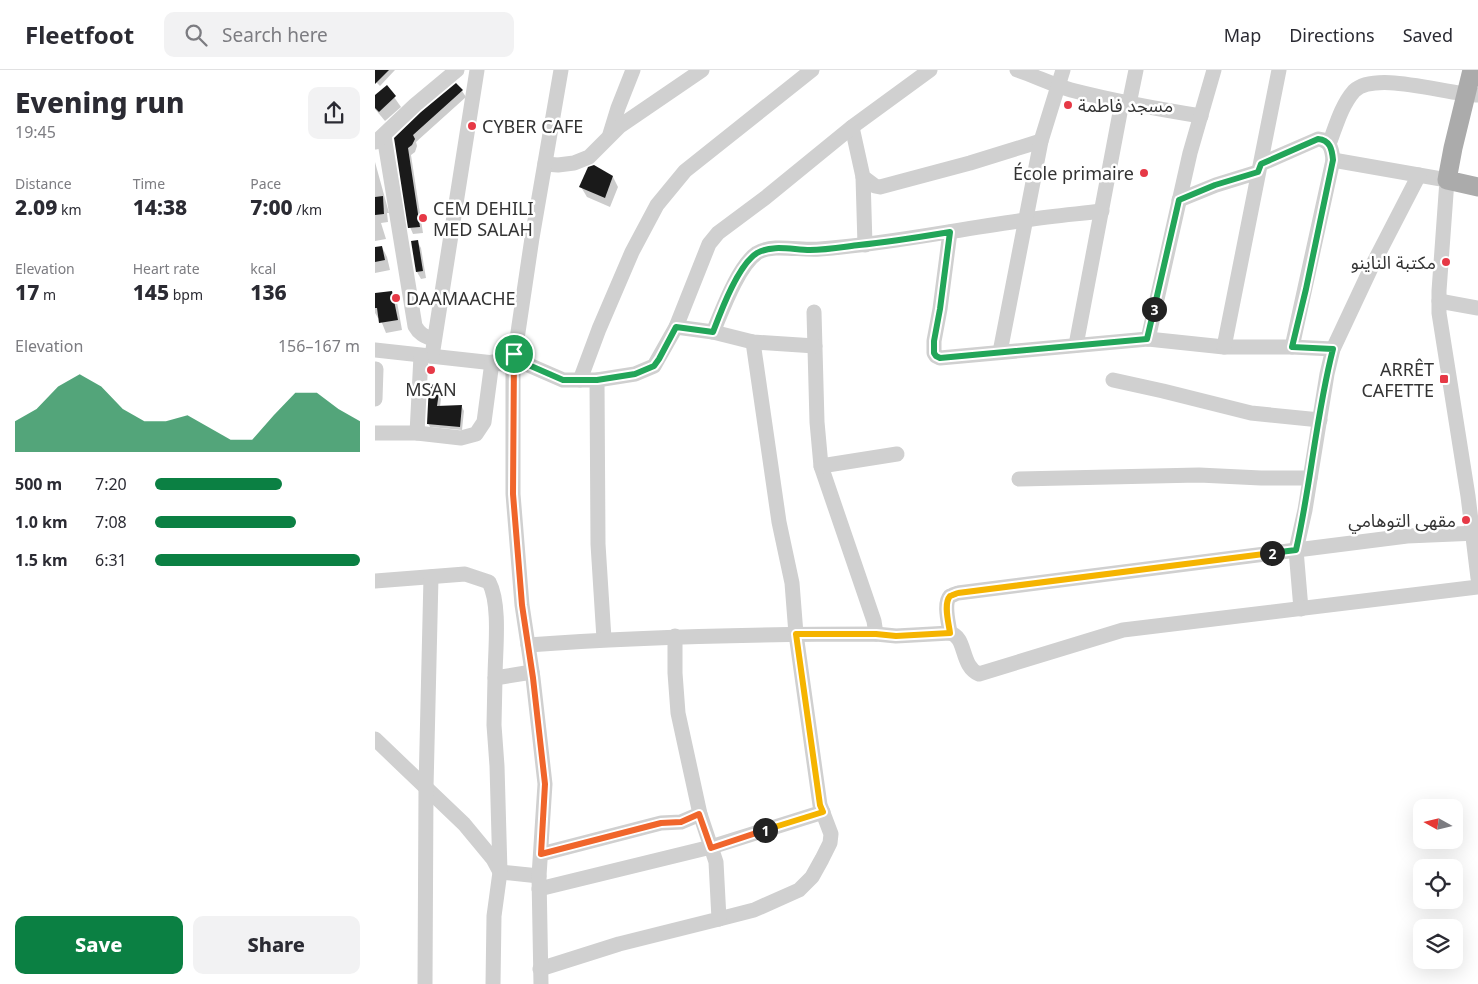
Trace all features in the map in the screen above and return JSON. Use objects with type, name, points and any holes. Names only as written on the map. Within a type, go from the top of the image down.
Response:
[{"type":"main road","points":[[1473,70],[1472,95],[1453,148],[1447,180],[1478,187]]},
{"type":"street","points":[[434,340],[423,336],[415,326],[380,139],[415,105],[457,70]]},
{"type":"street","points":[[417,433],[427,356],[434,340],[477,70]]},
{"type":"street","points":[[541,984],[539,882],[545,784],[522,605],[513,494],[513,360],[561,70]]},
{"type":"street","points":[[610,136],[618,108],[633,70]]},
{"type":"street","points":[[545,164],[575,163],[589,157],[620,126],[702,70]]},
{"type":"street","points":[[580,380],[599,329],[632,252],[657,205],[685,170],[812,70]]},
{"type":"street","points":[[375,350],[493,362],[513,360],[563,380],[597,380],[635,374],[654,366],[676,327],[709,244],[717,233],[765,198],[852,127],[930,70]]},
{"type":"street","points":[[1017,70],[1060,77],[1069,89],[1126,103],[1201,116]]},
{"type":"street","points":[[1076,345],[1102,211],[1126,103],[1136,70]]},
{"type":"street","points":[[1147,339],[1179,200],[1214,70]]},
{"type":"street","points":[[1224,347],[1279,70]]},
{"type":"street","points":[[1000,352],[1041,141],[1060,77]]},
{"type":"street","points":[[1329,144],[1345,102],[1361,84],[1375,82],[1419,84],[1472,95]]},
{"type":"street","points":[[852,127],[863,177],[865,245]]},
{"type":"street","points":[[1179,200],[1259,168],[1318,139],[1323,139],[1329,144],[1333,160],[1292,347]]},
{"type":"street","points":[[863,177],[875,186],[880,187],[971,163],[1041,141]]},
{"type":"street","points":[[1333,160],[1447,180],[1439,301],[1444,348],[1475,533],[1478,578]]},
{"type":"street","points":[[1301,609],[1296,550],[1333,349],[1371,268],[1419,175]]},
{"type":"street","points":[[713,332],[737,277],[756,254],[767,249],[793,248],[809,250],[865,245],[1026,220],[1102,211]]},
{"type":"street","points":[[950,232],[934,341],[934,353],[940,358],[1147,339],[1224,347],[1333,349]]},
{"type":"street","points":[[1439,301],[1478,308]]},
{"type":"street","points":[[814,312],[817,422],[821,466],[874,621],[876,634]]},
{"type":"street","points":[[676,327],[713,332],[753,342],[815,346]]},
{"type":"street","points":[[540,969],[619,944],[754,910],[783,898],[799,890],[812,877],[830,843],[831,834],[820,805],[796,634],[792,584],[779,522],[753,342]]},
{"type":"street","points":[[375,433],[417,433],[461,438],[476,434],[484,422],[493,362]]},
{"type":"street","points":[[375,399],[376,369]]},
{"type":"street","points":[[597,380],[597,544],[604,639]]},
{"type":"street","points":[[1113,380],[1251,413],[1319,420]]},
{"type":"street","points":[[821,466],[897,454]]},
{"type":"street","points":[[1019,479],[1199,475],[1310,478]]},
{"type":"street","points":[[950,633],[948,601],[950,596],[958,593],[1407,536],[1475,533]]},
{"type":"street","points":[[375,581],[465,574],[489,582],[494,592],[496,636],[494,725],[500,872],[494,916],[493,984]]},
{"type":"street","points":[[425,984],[426,788],[431,577]]},
{"type":"street","points":[[528,645],[675,636],[796,634],[876,634],[896,636],[950,633],[956,634],[959,638],[966,661],[973,671],[979,674],[1123,630],[1478,587]]},
{"type":"street","points":[[675,636],[678,713],[699,814],[715,862],[719,919]]},
{"type":"street","points":[[495,678],[532,672]]},
{"type":"street","points":[[375,739],[464,824],[493,859],[500,872],[539,882],[711,848],[823,812]]},
{"type":"street","points":[[541,854],[661,823],[681,822],[699,814]]},
{"type":"building","points":[[375,70],[389,70],[375,84]]},
{"type":"building","points":[[456,83],[463,90],[413,135],[415,139],[408,148],[420,227],[408,228],[394,138],[421,112]]},
{"type":"building","points":[[387,85],[396,96],[379,112],[375,108],[375,95]]},
{"type":"building","points":[[594,165],[613,176],[605,198],[579,187],[588,167]]},
{"type":"building","points":[[383,196],[384,214],[375,215],[375,197]]},
{"type":"building","points":[[418,240],[423,271],[416,272],[411,241]]},
{"type":"building","points":[[382,246],[385,260],[375,262],[375,247]]},
{"type":"building","points":[[392,291],[398,320],[379,323],[377,308],[375,308],[375,293]]},
{"type":"building","points":[[429,384],[440,385],[437,406],[462,405],[460,427],[427,424]]},
{"type":"place","name":"مسجد فاطمة","points":[[1068,105]]},
{"type":"place","name":"CYBER CAFE","points":[[472,126]]},
{"type":"place","name":"École primaire","points":[[1144,173]]},
{"type":"place","name":"CEM DEHILI MED SALAH","points":[[423,218]]},
{"type":"place","name":"مكتبة الناينو","points":[[1446,262]]},
{"type":"place","name":"DAAMAACHE","points":[[396,298]]},
{"type":"place","name":"MSAN","points":[[431,370]]},
{"type":"place","name":"ARRÊT CAFETTE","points":[[1444,379]]},
{"type":"place","name":"مقهى التوهامي","points":[[1466,520]]},
{"type":"route","points":[[1318,139],[1323,139],[1332,150],[1333,160],[1292,347],[1333,349],[1327,374],[1305,510],[1296,550],[958,593],[950,596],[948,601],[950,633],[934,632],[896,636],[876,634],[796,634],[820,805],[823,812],[711,848],[699,814],[681,822],[661,823],[541,854],[545,784],[533,678],[522,605],[513,494],[514,354],[524,363],[563,380],[597,380],[635,374],[654,366],[676,327],[713,332],[737,277],[756,254],[767,249],[793,248],[809,250],[839,248],[950,232],[934,341],[934,353],[936,356],[940,358],[1147,339],[1179,200],[1215,185],[1258,172],[1261,164],[1318,139]]}]
